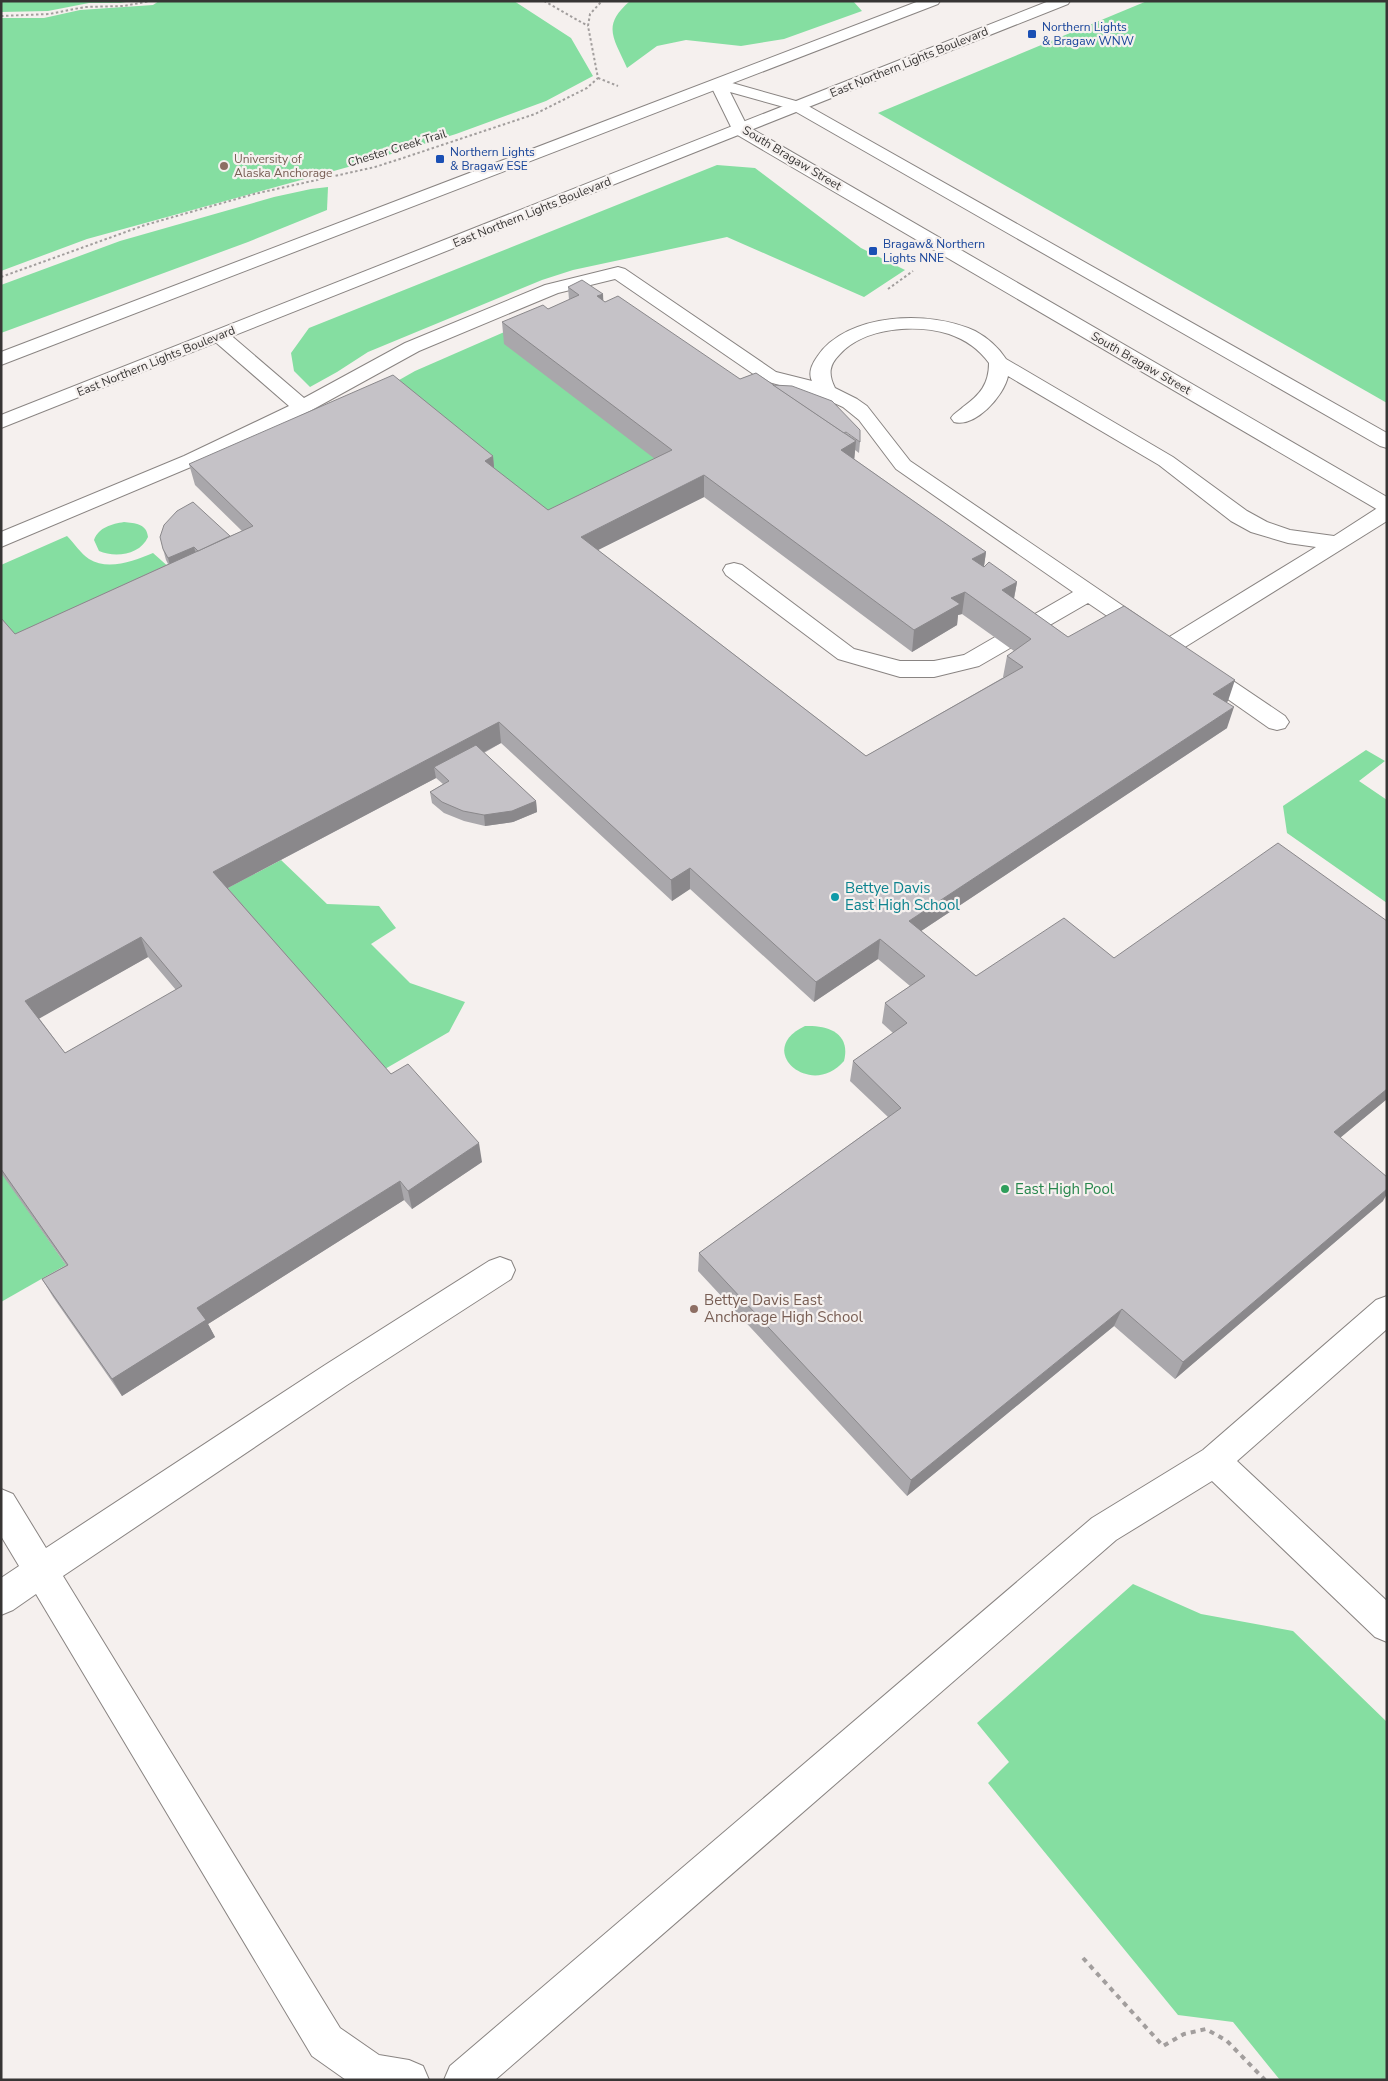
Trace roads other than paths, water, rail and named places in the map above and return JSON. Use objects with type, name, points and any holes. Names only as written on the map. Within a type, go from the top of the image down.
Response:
[{"type":"main road","points":[[1,359],[933,1]]},
{"type":"main road","name":"East Northern Lights Boulevard","points":[[1,422],[1063,1]]},
{"type":"main road","points":[[718,84],[797,106],[1387,442]]},
{"type":"main road","name":"South Bragaw Street","points":[[718,84],[740,129],[1387,506]]},
{"type":"main road","points":[[1,540],[191,460],[303,407],[412,348],[552,290],[618,273],[769,376],[826,391],[860,410],[880,434],[891,453],[903,465],[1278,722]]},
{"type":"main road","points":[[826,391],[820,376],[823,361],[831,349],[846,339],[870,328],[900,324],[929,324],[954,330],[976,339],[992,351],[999,363],[1000,376],[996,387],[981,404],[962,418]]},
{"type":"main road","points":[[220,336],[303,407]]},
{"type":"main road","points":[[999,363],[1166,461],[1233,512],[1259,527],[1288,536],[1338,542]]},
{"type":"main road","points":[[1169,647],[1387,512]]},
{"type":"main road","points":[[734,570],[846,654],[900,669],[934,669],[971,661],[1090,593]]},
{"type":"main road","points":[[1,1598],[336,1376],[500,1270]]},
{"type":"main road","points":[[464,2080],[1104,1529],[1214,1461],[1387,1310]]},
{"type":"main road","points":[[1214,1461],[1387,1625]]},
{"type":"main road","points":[[1,1505],[326,2042],[371,2073],[409,2080]]},
{"type":"place","name":"Northern Lights & Bragaw WNW","points":[[1032,34]]},
{"type":"place","name":"Northern Lights & Bragaw ESE","points":[[440,159]]},
{"type":"place","name":"University of Alaska Anchorage","points":[[224,166]]},
{"type":"place","name":"Bragaw& Northern Lights NNE","points":[[873,251]]},
{"type":"place","name":"Bettye Davis East High School","points":[[835,897]]},
{"type":"place","name":"East High Pool","points":[[1005,1189]]},
{"type":"place","name":"Bettye Davis East Anchorage High School","points":[[694,1309]]}]
